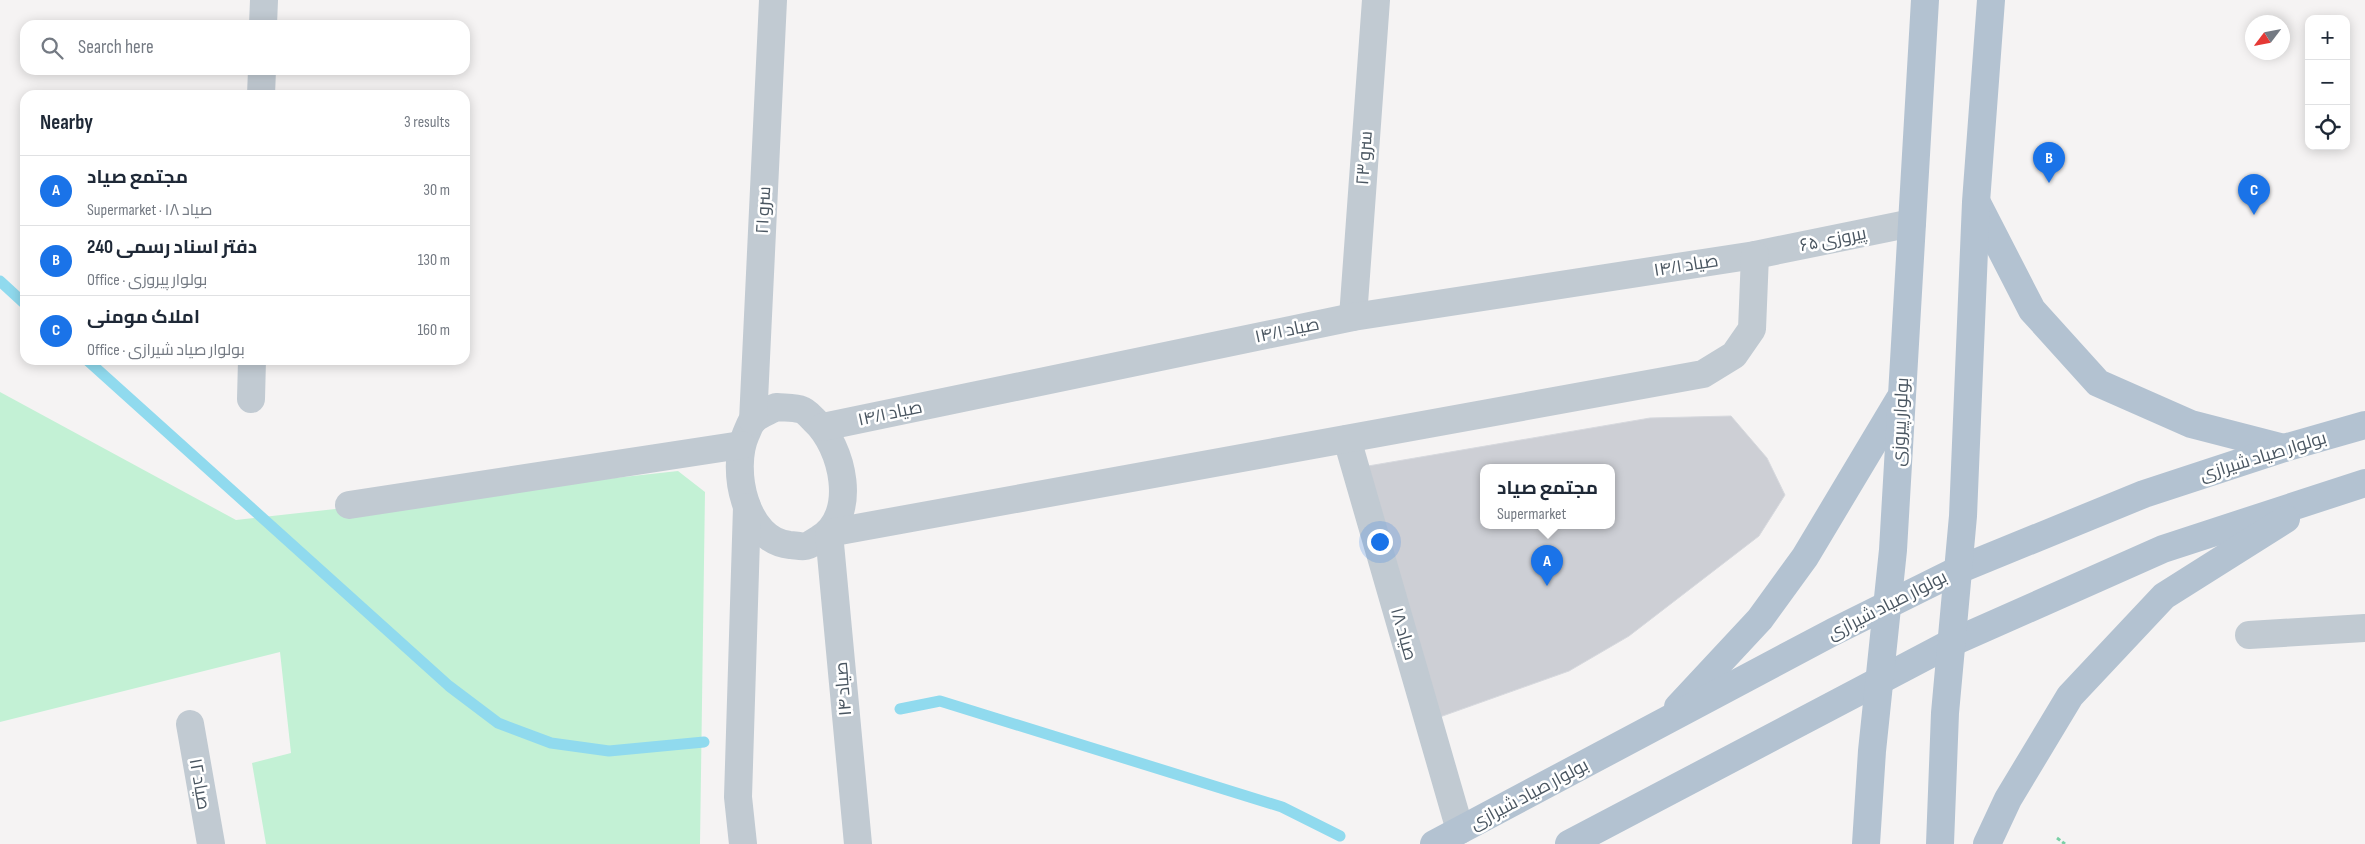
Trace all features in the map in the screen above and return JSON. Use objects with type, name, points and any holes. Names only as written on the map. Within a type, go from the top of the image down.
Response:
[{"type":"main road","name":"بولوار پیروزی","points":[[1866,844],[1872,751],[1893,550],[1925,0]]},
{"type":"main road","points":[[1940,844],[1945,713],[1963,506],[1976,202],[1991,0]]},
{"type":"main road","points":[[1976,202],[2032,310],[2098,383],[2191,424],[2284,448]]},
{"type":"main road","points":[[1662,724],[1760,620],[1805,557],[1901,397]]},
{"type":"main road","name":"بولوار صیاد شیرازی","points":[[1434,844],[1887,605],[1958,570],[2144,494],[2284,448],[2365,425]]},
{"type":"main road","points":[[1569,844],[1951,643],[2163,549],[2365,483]]},
{"type":"main road","points":[[1987,844],[2008,799],[2070,696],[2164,596],[2321,496]]},
{"type":"street","points":[[263,20],[264,0]]},
{"type":"street","name":"سرو ۲۱","points":[[752,420],[773,0]]},
{"type":"street","name":"سرو ۲۳","points":[[1352,316],[1376,0]]},
{"type":"street","points":[[261,90],[262,75]]},
{"type":"street","name":"پیروزی ۶۵","points":[[1755,255],[1912,222]]},
{"type":"street","points":[[747,507],[758,526],[778,544],[806,546],[829,533],[1703,374],[1734,355],[1752,329],[1755,255]]},
{"type":"street","name":"صیاد ۱۴/۱","points":[[823,428],[1352,316],[1755,255]]},
{"type":"street","points":[[251,399],[252,365]]},
{"type":"street","points":[[743,844],[738,797],[747,507],[738,467],[741,445],[752,420],[776,407],[804,410],[823,428],[835,447],[843,487],[840,509],[829,533]]},
{"type":"street","name":"صیاد ۱۸","points":[[1347,438],[1460,830]]},
{"type":"street","points":[[349,505],[741,445]]},
{"type":"street","name":"صیاد ۱۴","points":[[829,533],[858,844]]},
{"type":"street","points":[[2249,635],[2365,628]]},
{"type":"street","name":"صیاد ۱۲","points":[[190,724],[211,844]]},
{"type":"path","points":[[2057,838],[2065,844]]},
{"type":"green space","points":[[0,392],[236,520],[678,471],[705,492],[700,844],[266,844],[252,763],[291,753],[280,652],[0,722]]},
{"type":"building","points":[[1731,416],[1767,458],[1785,495],[1759,536],[1629,636],[1569,671],[1437,718],[1368,466],[1650,418]]},
{"type":"waterway","points":[[0,281],[20,299]]},
{"type":"waterway","points":[[93,365],[449,686],[498,723],[551,743],[609,751],[704,742]]},
{"type":"waterway","points":[[900,709],[940,701],[1282,807],[1340,836]]},
{"type":"place","name":"دفتر اسناد رسمی 240","points":[[2049,183]]},
{"type":"place","name":"املاک مومنی","points":[[2254,215]]},
{"type":"place","name":"مجتمع صیاد","points":[[1547,586]]}]
